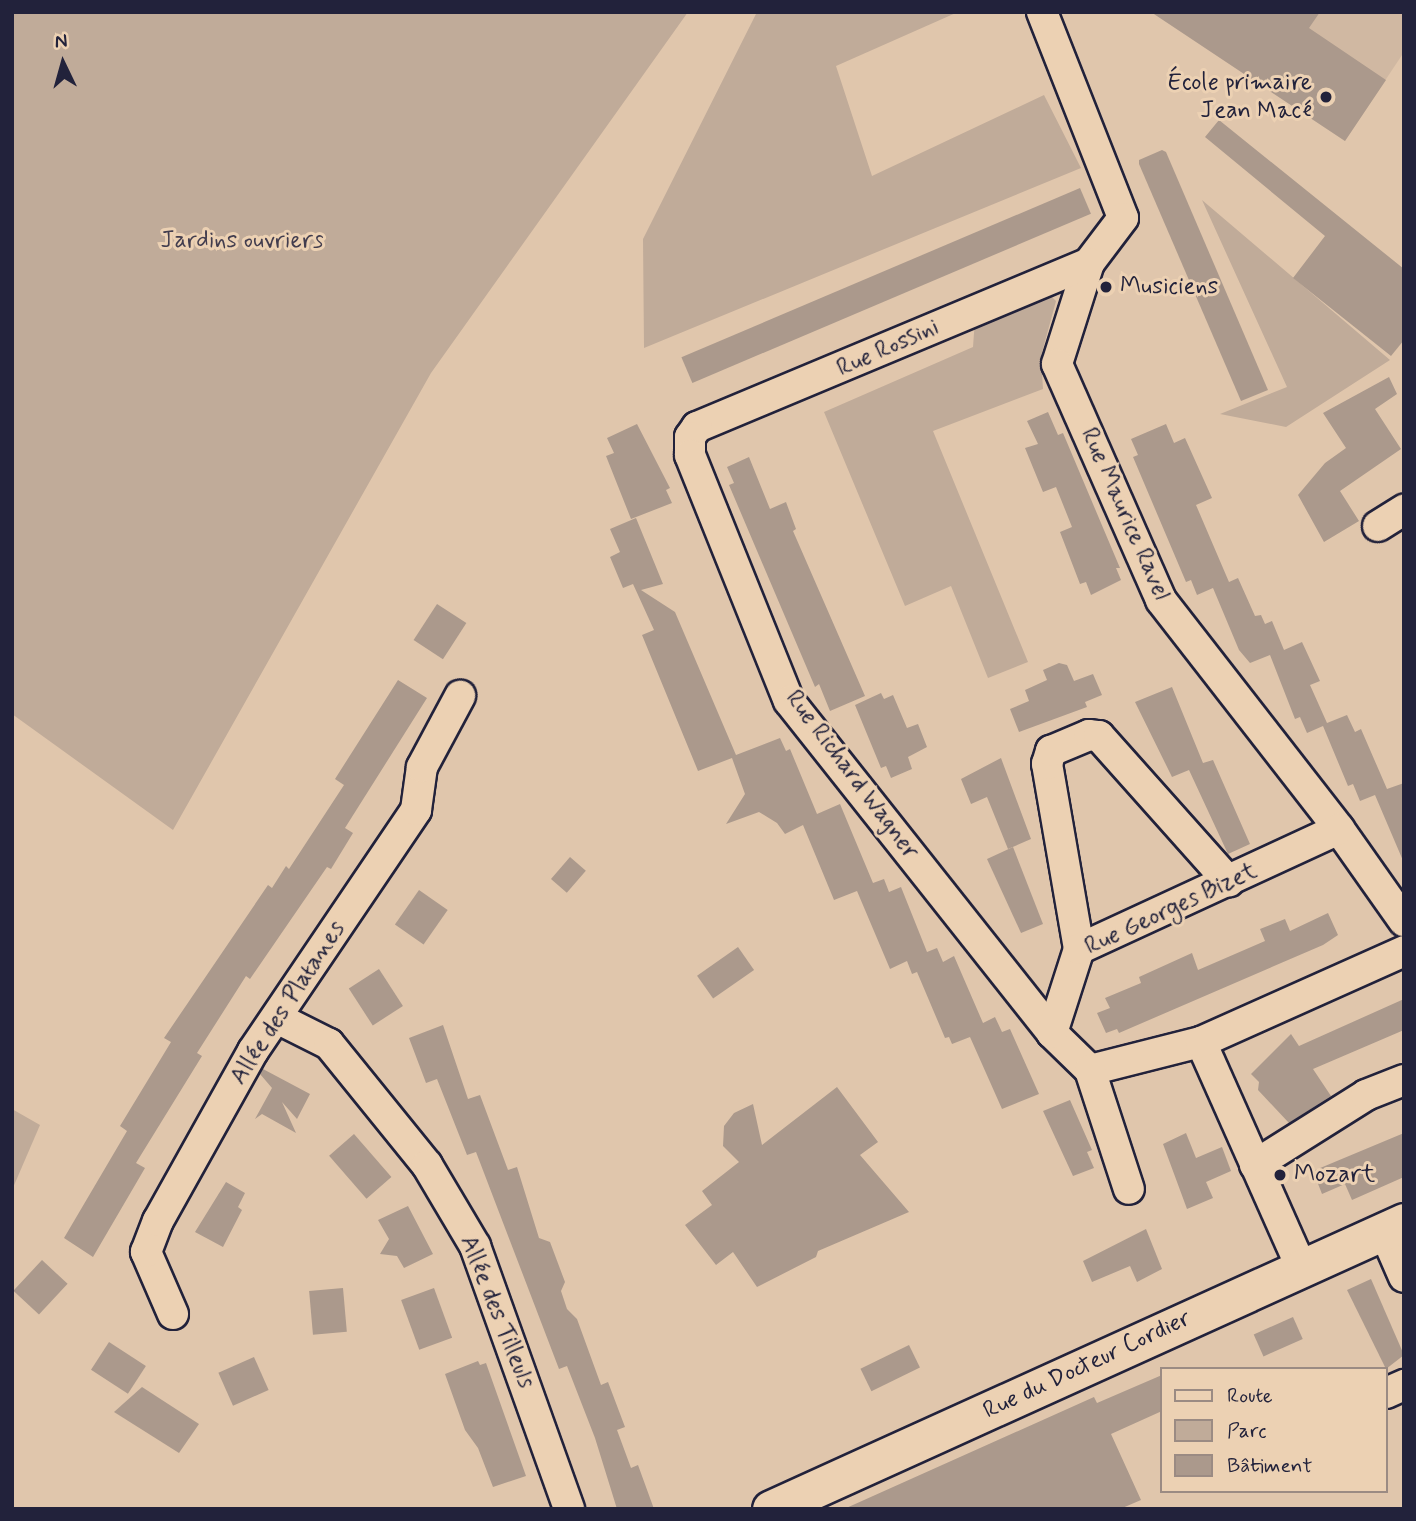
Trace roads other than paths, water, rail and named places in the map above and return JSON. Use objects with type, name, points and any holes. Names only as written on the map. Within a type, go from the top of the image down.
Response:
[{"type":"street","name":"Rue Maurice Ravel","points":[[1042,12],[1122,218],[1090,263],[1057,364],[1161,600],[1339,829],[1404,921]]},
{"type":"street","name":"Rue Rossini","points":[[690,437],[697,427],[1090,263]]},
{"type":"street","name":"Rue Richard Wagner","points":[[690,437],[690,455],[789,701],[1052,1032],[1090,1070]]},
{"type":"street","points":[[1378,526],[1404,510]]},
{"type":"street","name":"Allée des Platanes","points":[[173,1314],[146,1252],[172,1196],[253,1051],[416,810],[422,767],[460,696]]},
{"type":"street","points":[[1079,949],[1047,764],[1051,751],[1089,735],[1099,736],[1229,882]]},
{"type":"street","name":"Rue Georges Bizet","points":[[1052,1032],[1079,949],[1339,829]]},
{"type":"street","points":[[1129,1189],[1090,1070],[1201,1042],[1404,951]]},
{"type":"street","name":"Allée des Tilleuls","points":[[277,1018],[330,1044],[427,1165],[475,1246],[569,1509]]},
{"type":"street","points":[[1201,1042],[1301,1267]]},
{"type":"street","points":[[1255,1165],[1366,1095],[1404,1080]]},
{"type":"street","points":[[1394,1226],[1404,1277]]},
{"type":"street","name":"Rue du Docteur Cordier","points":[[771,1509],[1394,1226]]},
{"type":"street","points":[[1388,1392],[1404,1385]]},
{"type":"place","name":"École primaire Jean Macé","points":[[1326,97]]},
{"type":"place","name":"Musiciens","points":[[1106,287]]},
{"type":"place","name":"Mozart","points":[[1280,1175]]},
{"type":"park label","name":"Jardins ouvriers","points":[[242,241]]}]
